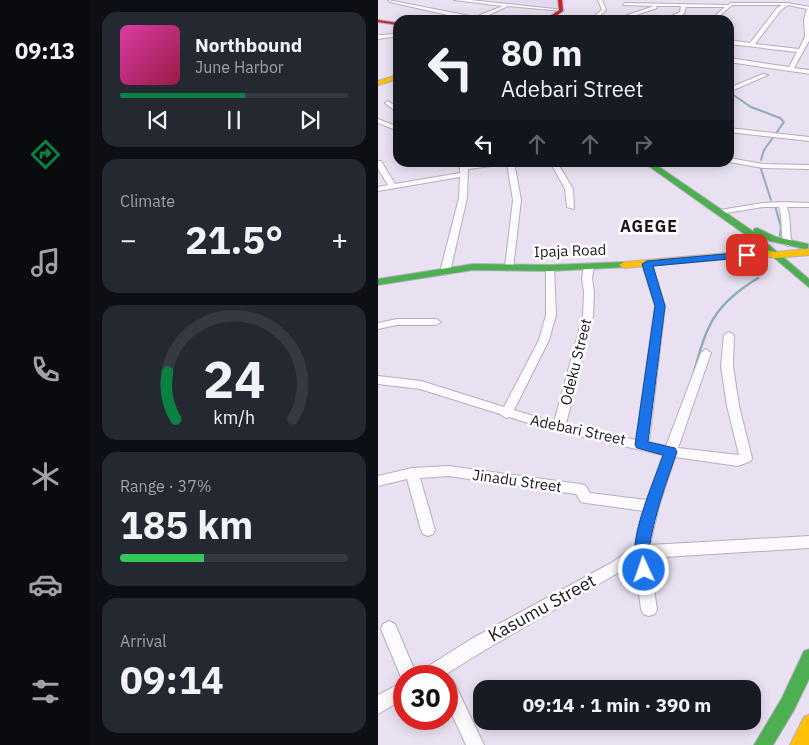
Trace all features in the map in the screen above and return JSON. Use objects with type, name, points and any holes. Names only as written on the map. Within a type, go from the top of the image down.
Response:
[{"type":"main road","points":[[378,20],[393,22]]},
{"type":"main road","points":[[378,83],[393,79]]},
{"type":"main road","points":[[654,167],[723,211]]},
{"type":"main road","points":[[661,167],[780,252],[804,274],[810,285]]},
{"type":"main road","points":[[754,233],[773,239],[780,252],[810,262]]},
{"type":"main road","points":[[747,255],[754,248],[754,233]]},
{"type":"main road","name":"Ipaja Road","points":[[378,282],[473,267],[551,268],[647,264],[810,248]]},
{"type":"main road","name":"Ipaja Road","points":[[780,252],[810,252]]},
{"type":"main road","points":[[727,256],[773,263],[804,274]]},
{"type":"main road","points":[[763,745],[788,704],[810,657]]},
{"type":"main road","points":[[799,745],[810,723]]},
{"type":"street","points":[[384,2],[390,0],[456,15]]},
{"type":"street","points":[[456,0],[507,5],[558,14]]},
{"type":"street","points":[[597,15],[604,10],[600,0]]},
{"type":"street","points":[[718,15],[729,5],[740,0]]},
{"type":"street","points":[[625,4],[787,4],[809,6],[806,19],[808,37],[791,69]]},
{"type":"street","points":[[633,15],[667,4]]},
{"type":"street","points":[[677,15],[682,13],[685,8],[684,4]]},
{"type":"street","points":[[751,45],[779,9],[787,4]]},
{"type":"street","points":[[483,15],[507,5]]},
{"type":"street","points":[[378,37],[393,36]]},
{"type":"street","points":[[734,43],[801,51]]},
{"type":"street","points":[[734,61],[810,72]]},
{"type":"street","points":[[734,88],[765,75]]},
{"type":"street","points":[[388,103],[393,107]]},
{"type":"street","points":[[378,122],[393,127]]},
{"type":"street","points":[[734,131],[810,139]]},
{"type":"street","points":[[734,161],[763,166],[810,168]]},
{"type":"street","points":[[378,163],[392,186]]},
{"type":"street","points":[[510,268],[517,200],[511,167]]},
{"type":"street","points":[[556,167],[569,189],[571,208]]},
{"type":"street","points":[[378,189],[464,168],[463,198],[445,272]]},
{"type":"street","points":[[723,211],[782,204],[810,205]]},
{"type":"street","points":[[780,252],[786,236],[786,217],[782,204]]},
{"type":"street","points":[[642,445],[660,306],[647,264]]},
{"type":"street","name":"Odeku Street","points":[[559,427],[588,316],[587,278],[589,266]]},
{"type":"street","points":[[506,414],[544,340],[552,315],[551,268]]},
{"type":"street","points":[[378,326],[398,322],[436,322]]},
{"type":"street","name":"Adebari Street","points":[[378,380],[421,385],[506,414],[670,452],[738,461],[746,458],[733,406],[727,366],[729,335]]},
{"type":"street","points":[[649,609],[641,551],[652,506],[706,354]]},
{"type":"street","name":"Jinadu Street","points":[[378,482],[412,473],[448,471],[580,490],[586,498],[652,506]]},
{"type":"street","points":[[412,473],[428,530]]},
{"type":"street","points":[[641,551],[656,552],[724,546],[810,542]]},
{"type":"street","name":"Kasumu Street","points":[[449,665],[479,644],[616,568],[641,551]]},
{"type":"street","points":[[389,629],[404,665]]},
{"type":"street","points":[[378,705],[393,696]]},
{"type":"street","points":[[458,709],[475,745]]},
{"type":"shaded area","points":[[500,0],[557,0],[559,9],[498,3]]},
{"type":"waterway","points":[[734,95],[751,107],[780,118],[784,122],[764,150],[761,160]]},
{"type":"waterway","points":[[760,166],[771,200]]},
{"type":"waterway","points":[[775,206],[781,227],[780,236]]},
{"type":"waterway","points":[[694,372],[703,341],[714,317],[731,297],[758,278]]},
{"type":"traffic: fast","points":[[653,167],[756,238],[810,285]]},
{"type":"traffic: fast","points":[[757,231],[773,239],[805,246]]},
{"type":"traffic: fast","points":[[378,282],[473,267],[551,268],[624,265]]},
{"type":"traffic: fast","points":[[763,745],[788,704],[810,657]]},
{"type":"traffic: slow","points":[[378,83],[393,78]]},
{"type":"traffic: slow","points":[[624,265],[764,253],[776,255],[810,252]]},
{"type":"traffic: slow","points":[[799,745],[810,723]]},
{"type":"traffic: jam","points":[[555,15],[561,11],[560,0]]},
{"type":"traffic: jam","points":[[378,21],[393,23]]},
{"type":"district","name":"AGEGE","points":[[649,226]]},
{"type":"route","points":[[644,570],[641,551],[652,506],[670,452],[642,445],[660,306],[647,264],[747,255]]}]
